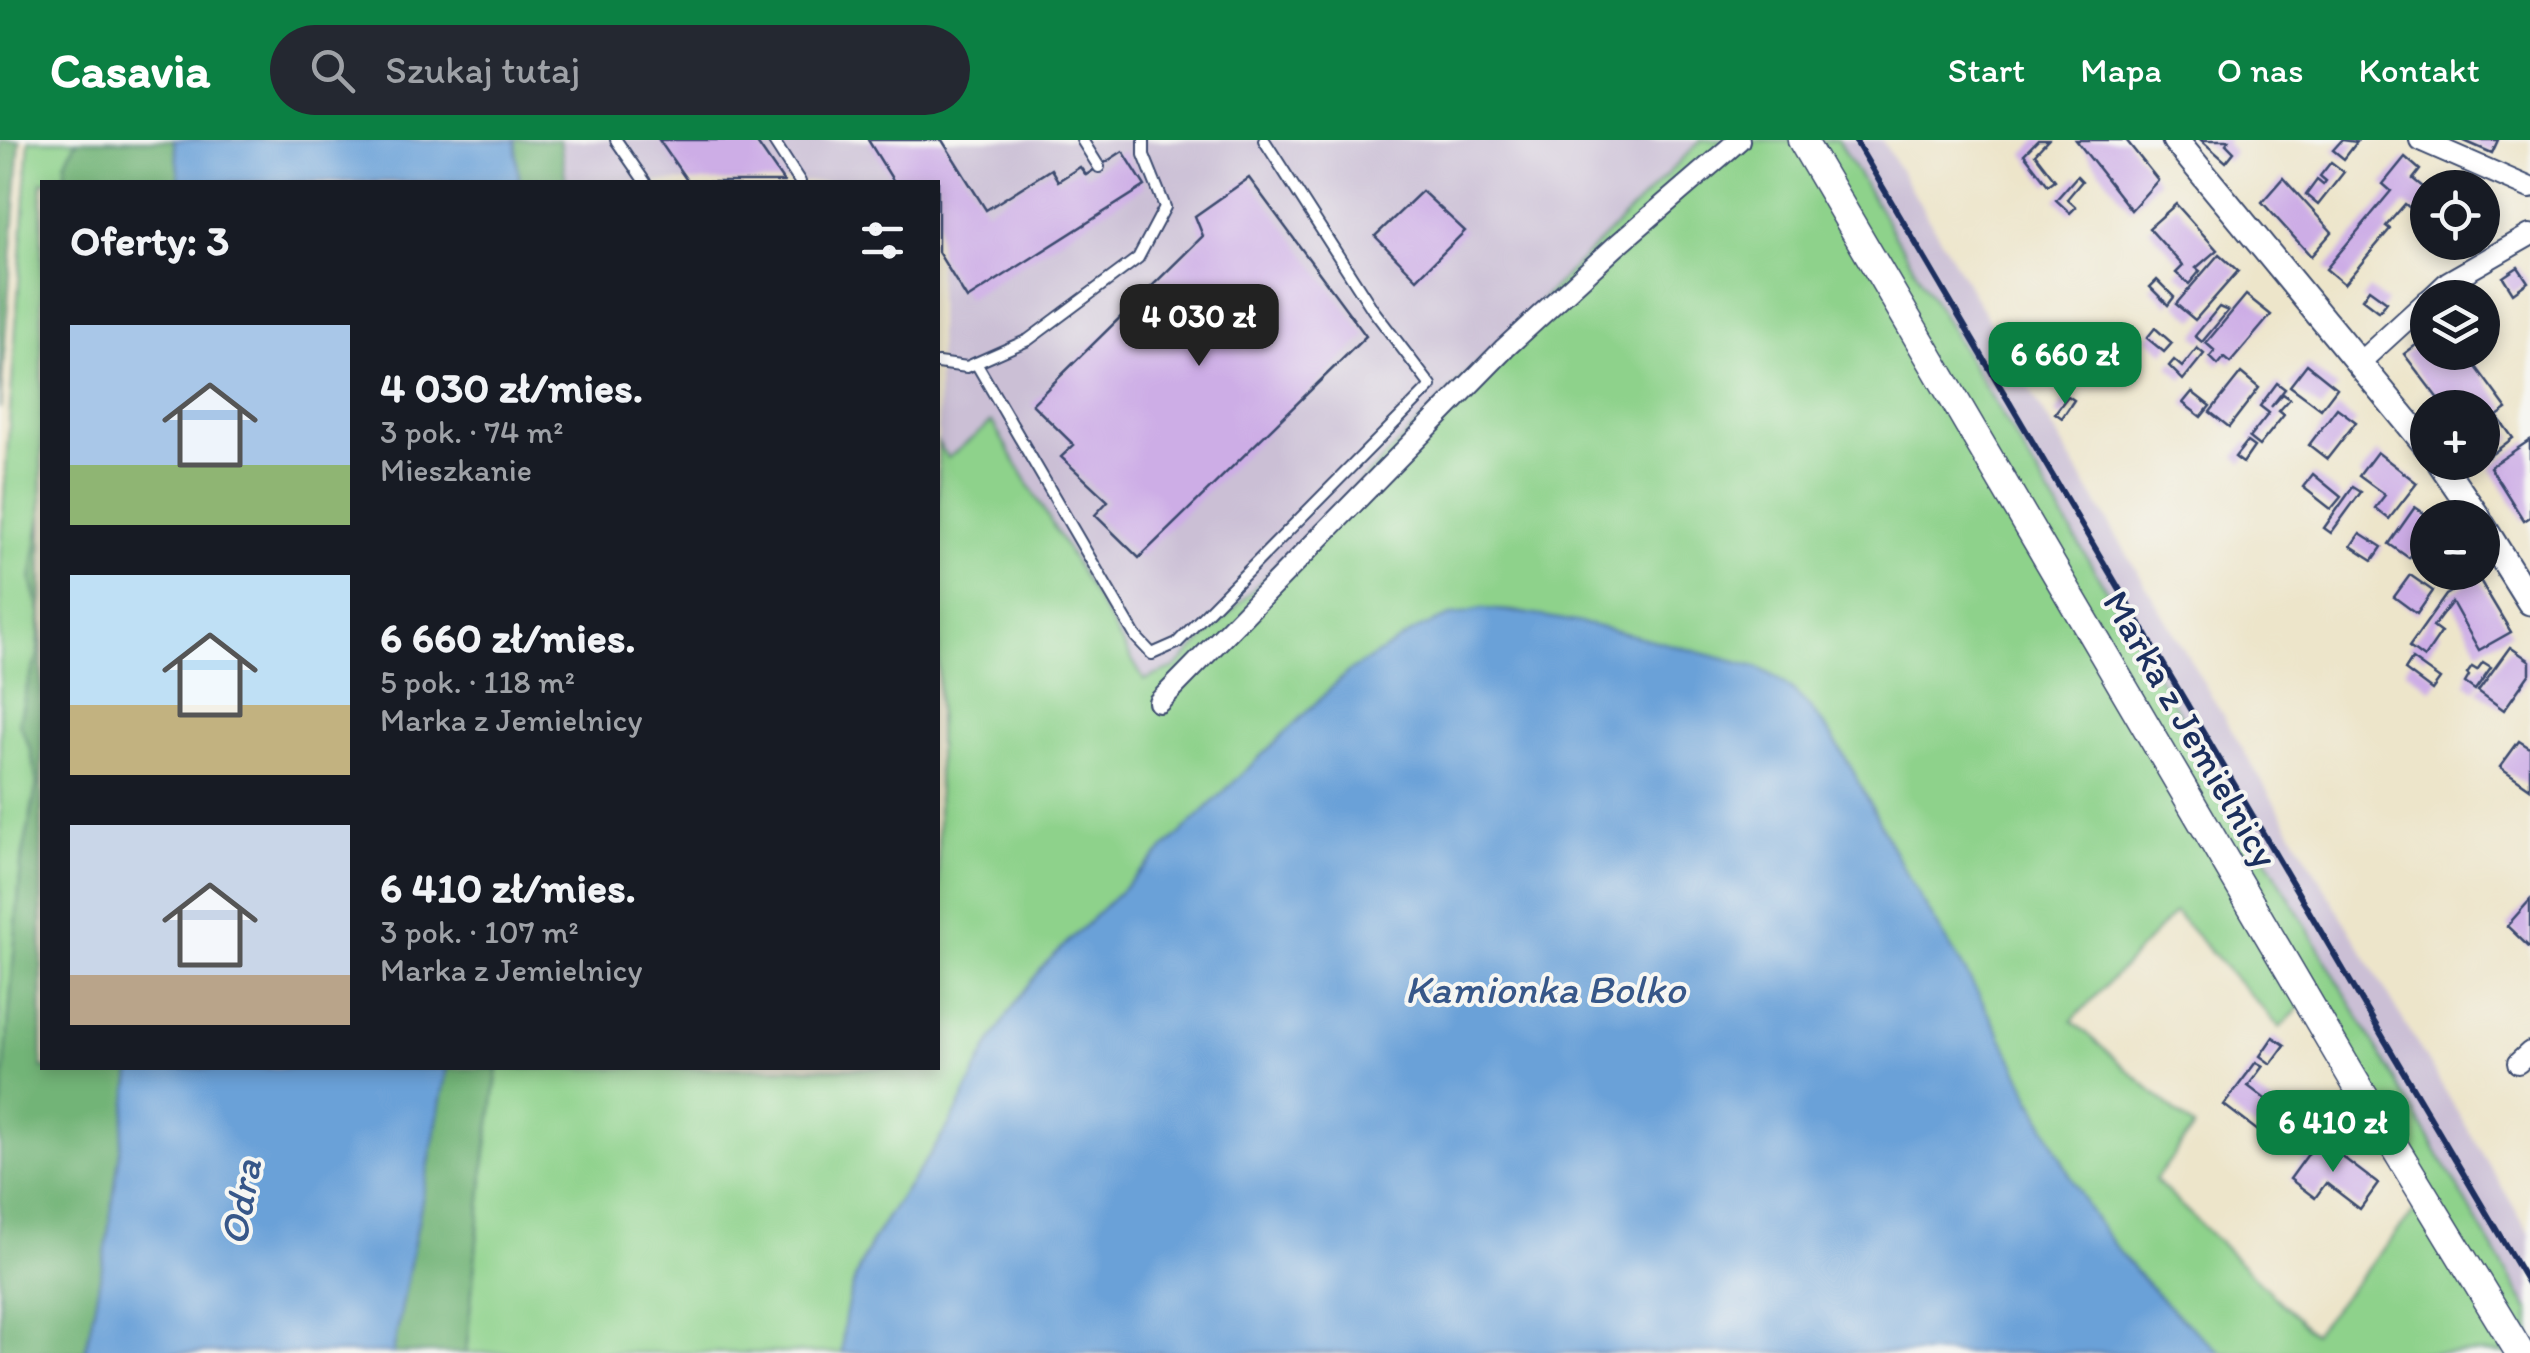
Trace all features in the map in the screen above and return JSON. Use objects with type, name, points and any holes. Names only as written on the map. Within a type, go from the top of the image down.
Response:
[{"type":"main road","name":"Marka z Jemielnicy","points":[[1802,140],[2345,1066],[2520,1353]]},
{"type":"street","points":[[1159,702],[1505,348],[1739,140]]},
{"type":"street","points":[[2175,140],[2410,425]]},
{"type":"street","points":[[2420,140],[2530,188]]},
{"type":"street","points":[[2451,280],[2530,235]]},
{"type":"street","points":[[2359,363],[2410,316]]},
{"type":"street","points":[[2500,554],[2530,602]]},
{"type":"lane","points":[[616,140],[644,180]]},
{"type":"lane","points":[[773,140],[799,180]]},
{"type":"lane","points":[[1082,140],[1099,166]]},
{"type":"lane","points":[[940,363],[967,367],[1028,340],[1138,258],[1166,207],[1144,155],[1144,140]]},
{"type":"lane","points":[[976,363],[1136,637],[1152,654],[1177,643],[1431,386],[1373,310],[1264,140]]},
{"type":"shaded area","points":[[560,140],[1703,140],[1175,668],[1145,680],[992,422],[948,459],[940,446],[940,180],[566,180]]},
{"type":"shaded area","points":[[1838,140],[1882,140],[2530,1234],[2530,1312],[2281,883]]},
{"type":"green space","points":[[0,140],[20,140],[0,409]]},
{"type":"green space","points":[[29,140],[77,140],[66,161],[64,180],[40,180],[40,526],[31,580],[40,610],[40,627],[38,656],[19,723],[31,750],[37,784],[21,865],[0,1130],[0,555]]},
{"type":"green space","points":[[77,140],[174,140],[180,180],[64,180],[66,161]]},
{"type":"green space","points":[[515,140],[560,140],[566,180],[519,180]]},
{"type":"green space","points":[[1701,140],[1838,140],[2281,883],[2530,1312],[2530,1353],[2221,1353],[2143,1280],[2093,1216],[1977,992],[1905,872],[1861,785],[1806,704],[1783,683],[1756,667],[1578,624],[1483,609],[1348,672],[1045,964],[999,1029],[951,1122],[864,1257],[845,1317],[842,1353],[466,1353],[498,1070],[940,1070],[940,446],[948,458],[992,422],[1144,680],[1175,668]],"holes":[[[2175,912],[2280,1028],[2306,1001],[2427,1196],[2313,1334],[2155,1180],[2194,1128],[2072,1021]]]},
{"type":"green space","points":[[40,526],[40,610],[31,580]]},
{"type":"green space","points":[[40,627],[40,1070],[132,1070],[106,1248],[85,1353],[0,1353],[0,1130],[21,865],[37,784],[31,750],[19,723],[38,656]]},
{"type":"green space","points":[[447,1070],[498,1070],[466,1353],[393,1353]]},
{"type":"water","points":[[174,140],[515,140],[519,180],[180,180]]},
{"type":"water","name":"Kamionka Bolko","points":[[1482,609],[1586,624],[1756,667],[1783,683],[1806,704],[1861,785],[1905,872],[1977,992],[2093,1216],[2143,1280],[2221,1353],[842,1353],[853,1286],[879,1230],[951,1122],[999,1029],[1045,964],[1348,672],[1420,628]]},
{"type":"water","name":"Odra","points":[[132,1070],[447,1070],[393,1353],[85,1353],[106,1248]]},
{"type":"building","points":[[659,140],[755,140],[783,180],[687,180]]},
{"type":"building","points":[[868,140],[942,140],[986,210],[1051,169],[1058,181],[1080,167],[1086,175],[1123,151],[1145,186],[967,299],[940,255],[940,180],[893,180]]},
{"type":"building","points":[[2038,140],[2048,140],[2035,154],[2055,180],[2048,185],[2024,154]]},
{"type":"building","points":[[2076,140],[2126,140],[2158,180],[2131,210]]},
{"type":"building","points":[[2201,140],[2229,140],[2226,144],[2234,152],[2226,162]]},
{"type":"building","points":[[2342,140],[2357,142],[2344,159],[2333,150]]},
{"type":"building","points":[[2462,140],[2498,140],[2492,153]]},
{"type":"building","points":[[2405,157],[2420,170],[2410,170],[2410,208],[2405,204],[2386,226],[2390,229],[2344,284],[2326,269],[2391,191],[2383,184]]},
{"type":"building","points":[[2331,162],[2344,172],[2318,205],[2306,195],[2317,180],[2323,185],[2326,181],[2320,176]]},
{"type":"building","points":[[2077,176],[2082,181],[2067,199],[2076,207],[2070,213],[2056,200]]},
{"type":"building","points":[[1249,178],[1366,336],[1139,558],[1095,515],[1108,501],[1061,457],[1074,445],[1032,404],[1203,236],[1195,216]]},
{"type":"building","points":[[2283,178],[2332,232],[2311,256],[2262,202]]},
{"type":"building","points":[[1422,191],[1465,231],[1417,279],[1375,236]]},
{"type":"building","points":[[2176,204],[2217,250],[2196,268],[2200,271],[2189,284],[2176,273],[2183,266],[2149,228]]},
{"type":"building","points":[[2219,254],[2238,271],[2195,320],[2176,304]]},
{"type":"building","points":[[2518,267],[2528,282],[2513,293],[2503,277]]},
{"type":"building","points":[[2157,280],[2174,297],[2168,305],[2150,287]]},
{"type":"building","points":[[2369,289],[2387,302],[2379,312],[2362,299]]},
{"type":"building","points":[[2246,295],[2271,315],[2230,363],[2224,358],[2218,365],[2210,357],[2215,351],[2206,343]]},
{"type":"building","points":[[2219,307],[2228,311],[2202,342],[2195,336]]},
{"type":"building","points":[[2155,328],[2172,343],[2164,352],[2147,338]]},
{"type":"building","points":[[2197,348],[2204,354],[2183,380],[2169,366],[2174,360],[2182,367]]},
{"type":"building","points":[[2307,364],[2337,388],[2321,409],[2290,386]]},
{"type":"building","points":[[2416,370],[2478,370],[2493,390],[2431,390]]},
{"type":"building","points":[[2241,373],[2259,388],[2229,427],[2210,412]]},
{"type":"building","points":[[2277,383],[2285,389],[2271,407],[2283,394],[2290,399],[2279,411],[2284,415],[2259,446],[2249,438],[2269,413],[2260,406]]},
{"type":"building","points":[[2192,392],[2210,406],[2201,417],[2183,403]]},
{"type":"building","points":[[2068,396],[2074,400],[2062,418],[2055,413]]},
{"type":"building","points":[[2337,408],[2356,422],[2327,459],[2309,445]]},
{"type":"building","points":[[2500,420],[2513,438],[2500,448]]},
{"type":"building","points":[[2530,440],[2530,517],[2524,521],[2498,480],[2500,460]]},
{"type":"building","points":[[2247,442],[2254,447],[2243,463],[2235,457]]},
{"type":"building","points":[[2377,452],[2417,483],[2389,519],[2375,508],[2385,495],[2359,476]]},
{"type":"building","points":[[2313,474],[2341,497],[2331,509],[2303,487]]},
{"type":"building","points":[[2353,487],[2361,492],[2331,533],[2324,528]]},
{"type":"building","points":[[2410,514],[2410,557],[2389,544]]},
{"type":"building","points":[[2360,533],[2382,547],[2373,560],[2351,546]]},
{"type":"building","points":[[2410,575],[2410,590],[2433,591],[2417,614],[2394,597]]},
{"type":"building","points":[[2455,590],[2486,590],[2511,632],[2479,650],[2452,602],[2433,627],[2441,633],[2424,658],[2409,647],[2446,595]]},
{"type":"building","points":[[2510,647],[2530,661],[2530,673],[2504,710],[2478,691]]},
{"type":"building","points":[[2412,659],[2440,679],[2432,690],[2405,670]]},
{"type":"building","points":[[2483,662],[2491,667],[2475,690],[2465,683],[2467,674]]},
{"type":"building","points":[[2519,741],[2530,748],[2530,788],[2500,767]]},
{"type":"building","points":[[2530,900],[2530,948],[2507,926]]},
{"type":"building","points":[[2273,1037],[2285,1045],[2271,1064],[2260,1056]]},
{"type":"building","points":[[2256,1062],[2263,1066],[2248,1086],[2293,1120],[2275,1144],[2224,1105]]},
{"type":"building","points":[[2319,1139],[2378,1184],[2360,1209],[2326,1183],[2315,1198],[2290,1179]]},
{"type":"railway","points":[[1855,140],[2530,1287]]}]
